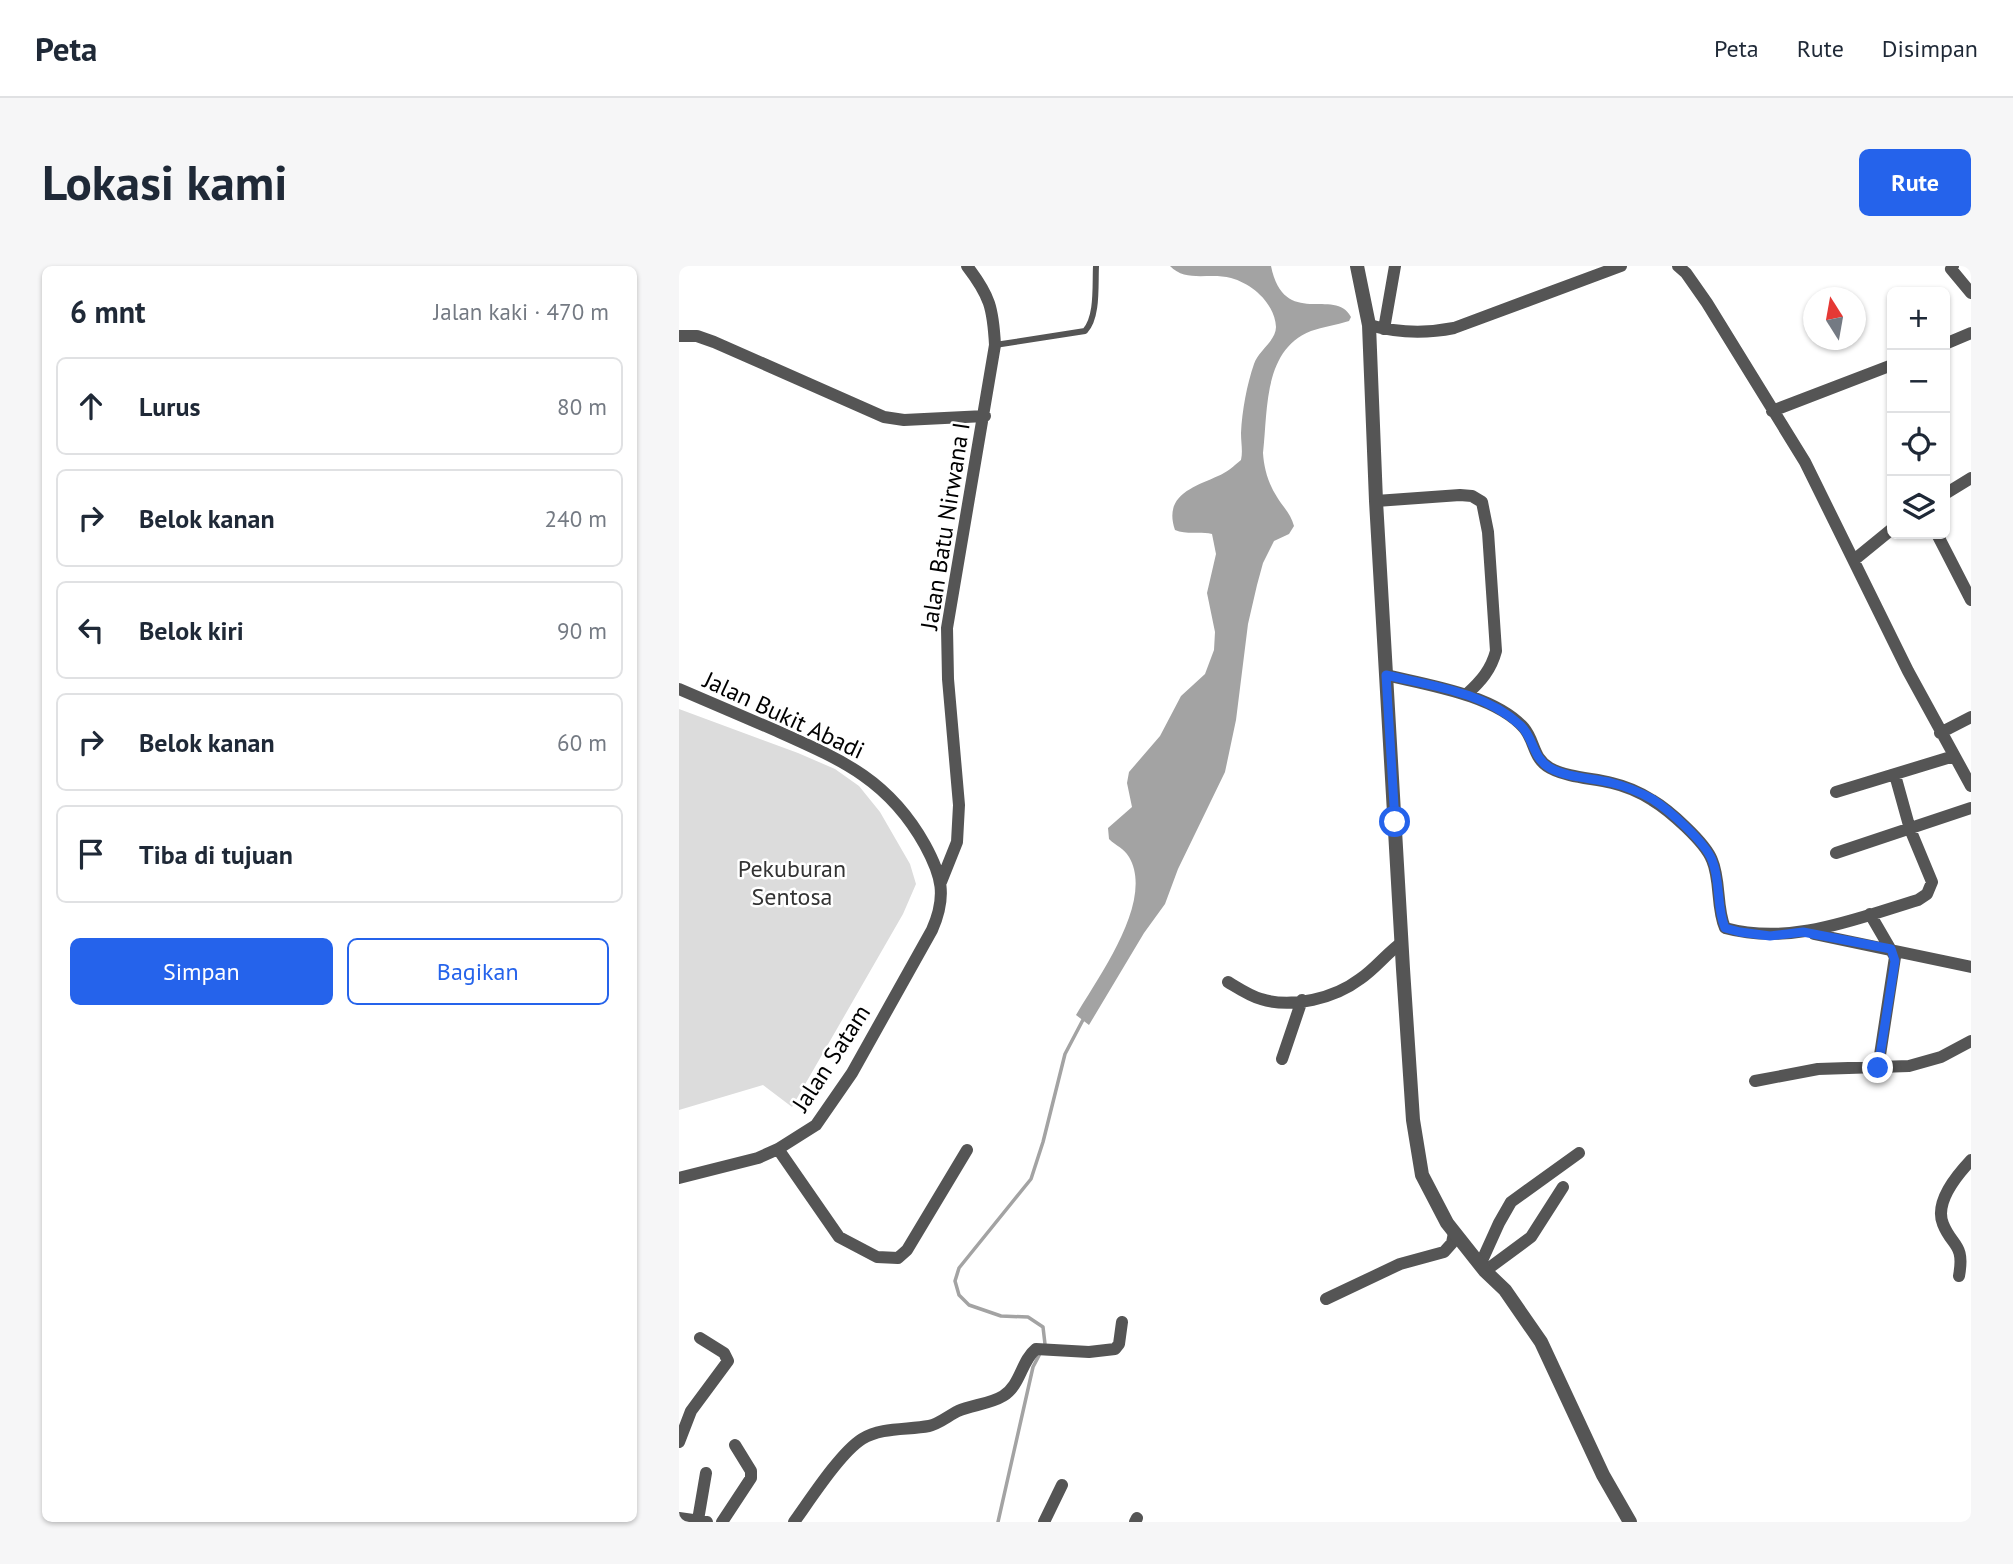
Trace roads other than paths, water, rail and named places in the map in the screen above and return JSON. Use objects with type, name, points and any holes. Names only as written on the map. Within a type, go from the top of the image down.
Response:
[{"type":"street","name":"Jalan Batu Nirwana I","points":[[941,882],[957,842],[960,805],[948,679],[947,628],[995,345],[993,314],[986,290],[967,266]]},
{"type":"street","points":[[1357,266],[1369,325],[1376,501],[1401,943],[1413,1120],[1422,1175],[1454,1233],[1483,1268],[1506,1290],[1541,1342],[1603,1475],[1630,1522]]},
{"type":"street","points":[[1384,329],[1395,266]]},
{"type":"street","points":[[1369,325],[1427,333],[1454,328],[1621,266]]},
{"type":"street","points":[[1678,266],[1707,303],[1805,462],[1940,733],[1971,786]]},
{"type":"street","points":[[1953,266],[1951,269],[1971,293]]},
{"type":"street","points":[[1950,342],[1971,333]]},
{"type":"street","points":[[679,336],[697,336],[884,417],[904,420],[985,416]]},
{"type":"street","points":[[1772,411],[1887,367]]},
{"type":"street","points":[[1950,491],[1971,478]]},
{"type":"street","points":[[1376,501],[1460,495],[1472,496],[1482,502],[1488,532],[1496,651],[1485,677],[1467,694]]},
{"type":"street","points":[[1854,560],[1887,533]]},
{"type":"street","points":[[1940,539],[1971,600]]},
{"type":"street","points":[[1386,675],[1467,694],[1511,716],[1526,730],[1537,757],[1549,767],[1615,784],[1652,799],[1700,842],[1712,860],[1721,904],[1721,920],[1725,928],[1740,932],[1770,936],[1821,929],[1918,900],[1930,891],[1932,882],[1910,829],[1895,775]]},
{"type":"street","name":"Jalan Bukit Abadi","points":[[679,689],[818,748],[857,770],[906,813],[938,868],[941,882]]},
{"type":"street","points":[[1940,733],[1971,717]]},
{"type":"street","points":[[1836,792],[1954,756]]},
{"type":"street","points":[[1836,853],[1971,808]]},
{"type":"street","name":"Jalan Satam","points":[[679,1178],[758,1158],[816,1125],[852,1073],[932,930],[939,911],[941,882]]},
{"type":"street","points":[[1870,915],[1891,949],[1895,961],[1878,1068]]},
{"type":"street","points":[[1803,932],[1971,967]]},
{"type":"street","points":[[1228,982],[1261,999],[1274,1002],[1302,1000],[1340,992],[1358,981],[1401,943]]},
{"type":"street","points":[[1282,1059],[1302,1000]]},
{"type":"street","points":[[1755,1081],[1818,1069],[1878,1068],[1923,1063],[1971,1041]]},
{"type":"street","points":[[778,1149],[839,1237],[869,1254],[891,1259],[898,1258],[907,1250],[967,1150]]},
{"type":"street","points":[[1483,1268],[1499,1223],[1511,1202],[1579,1153]]},
{"type":"street","points":[[1959,1276],[1959,1251],[1944,1228],[1941,1213],[1955,1178],[1971,1160]]},
{"type":"street","points":[[1483,1268],[1531,1237],[1563,1187]]},
{"type":"street","points":[[1326,1298],[1400,1264],[1444,1252],[1452,1242],[1454,1233]]},
{"type":"street","points":[[794,1522],[859,1441],[870,1435],[932,1425],[959,1411],[1000,1398],[1011,1390],[1030,1354],[1038,1349],[1089,1352],[1115,1349],[1119,1344],[1122,1322]]},
{"type":"street","points":[[679,1442],[691,1411],[728,1361],[724,1353],[700,1338]]},
{"type":"street","points":[[722,1522],[751,1478],[751,1471],[735,1445]]},
{"type":"street","points":[[679,1518],[703,1521],[706,1473]]},
{"type":"street","points":[[1044,1522],[1062,1485]]},
{"type":"lane","points":[[995,345],[1085,331],[1090,326],[1092,316],[1096,266]]},
{"type":"waterway","points":[[998,1522],[1033,1367],[1045,1344],[1043,1327],[1028,1317],[1001,1316],[969,1305],[959,1295],[955,1281],[959,1268],[1031,1179],[1065,1054],[1085,1016]]},
{"type":"park label","name":"Pekuburan Sentosa","points":[[792,882]]}]
